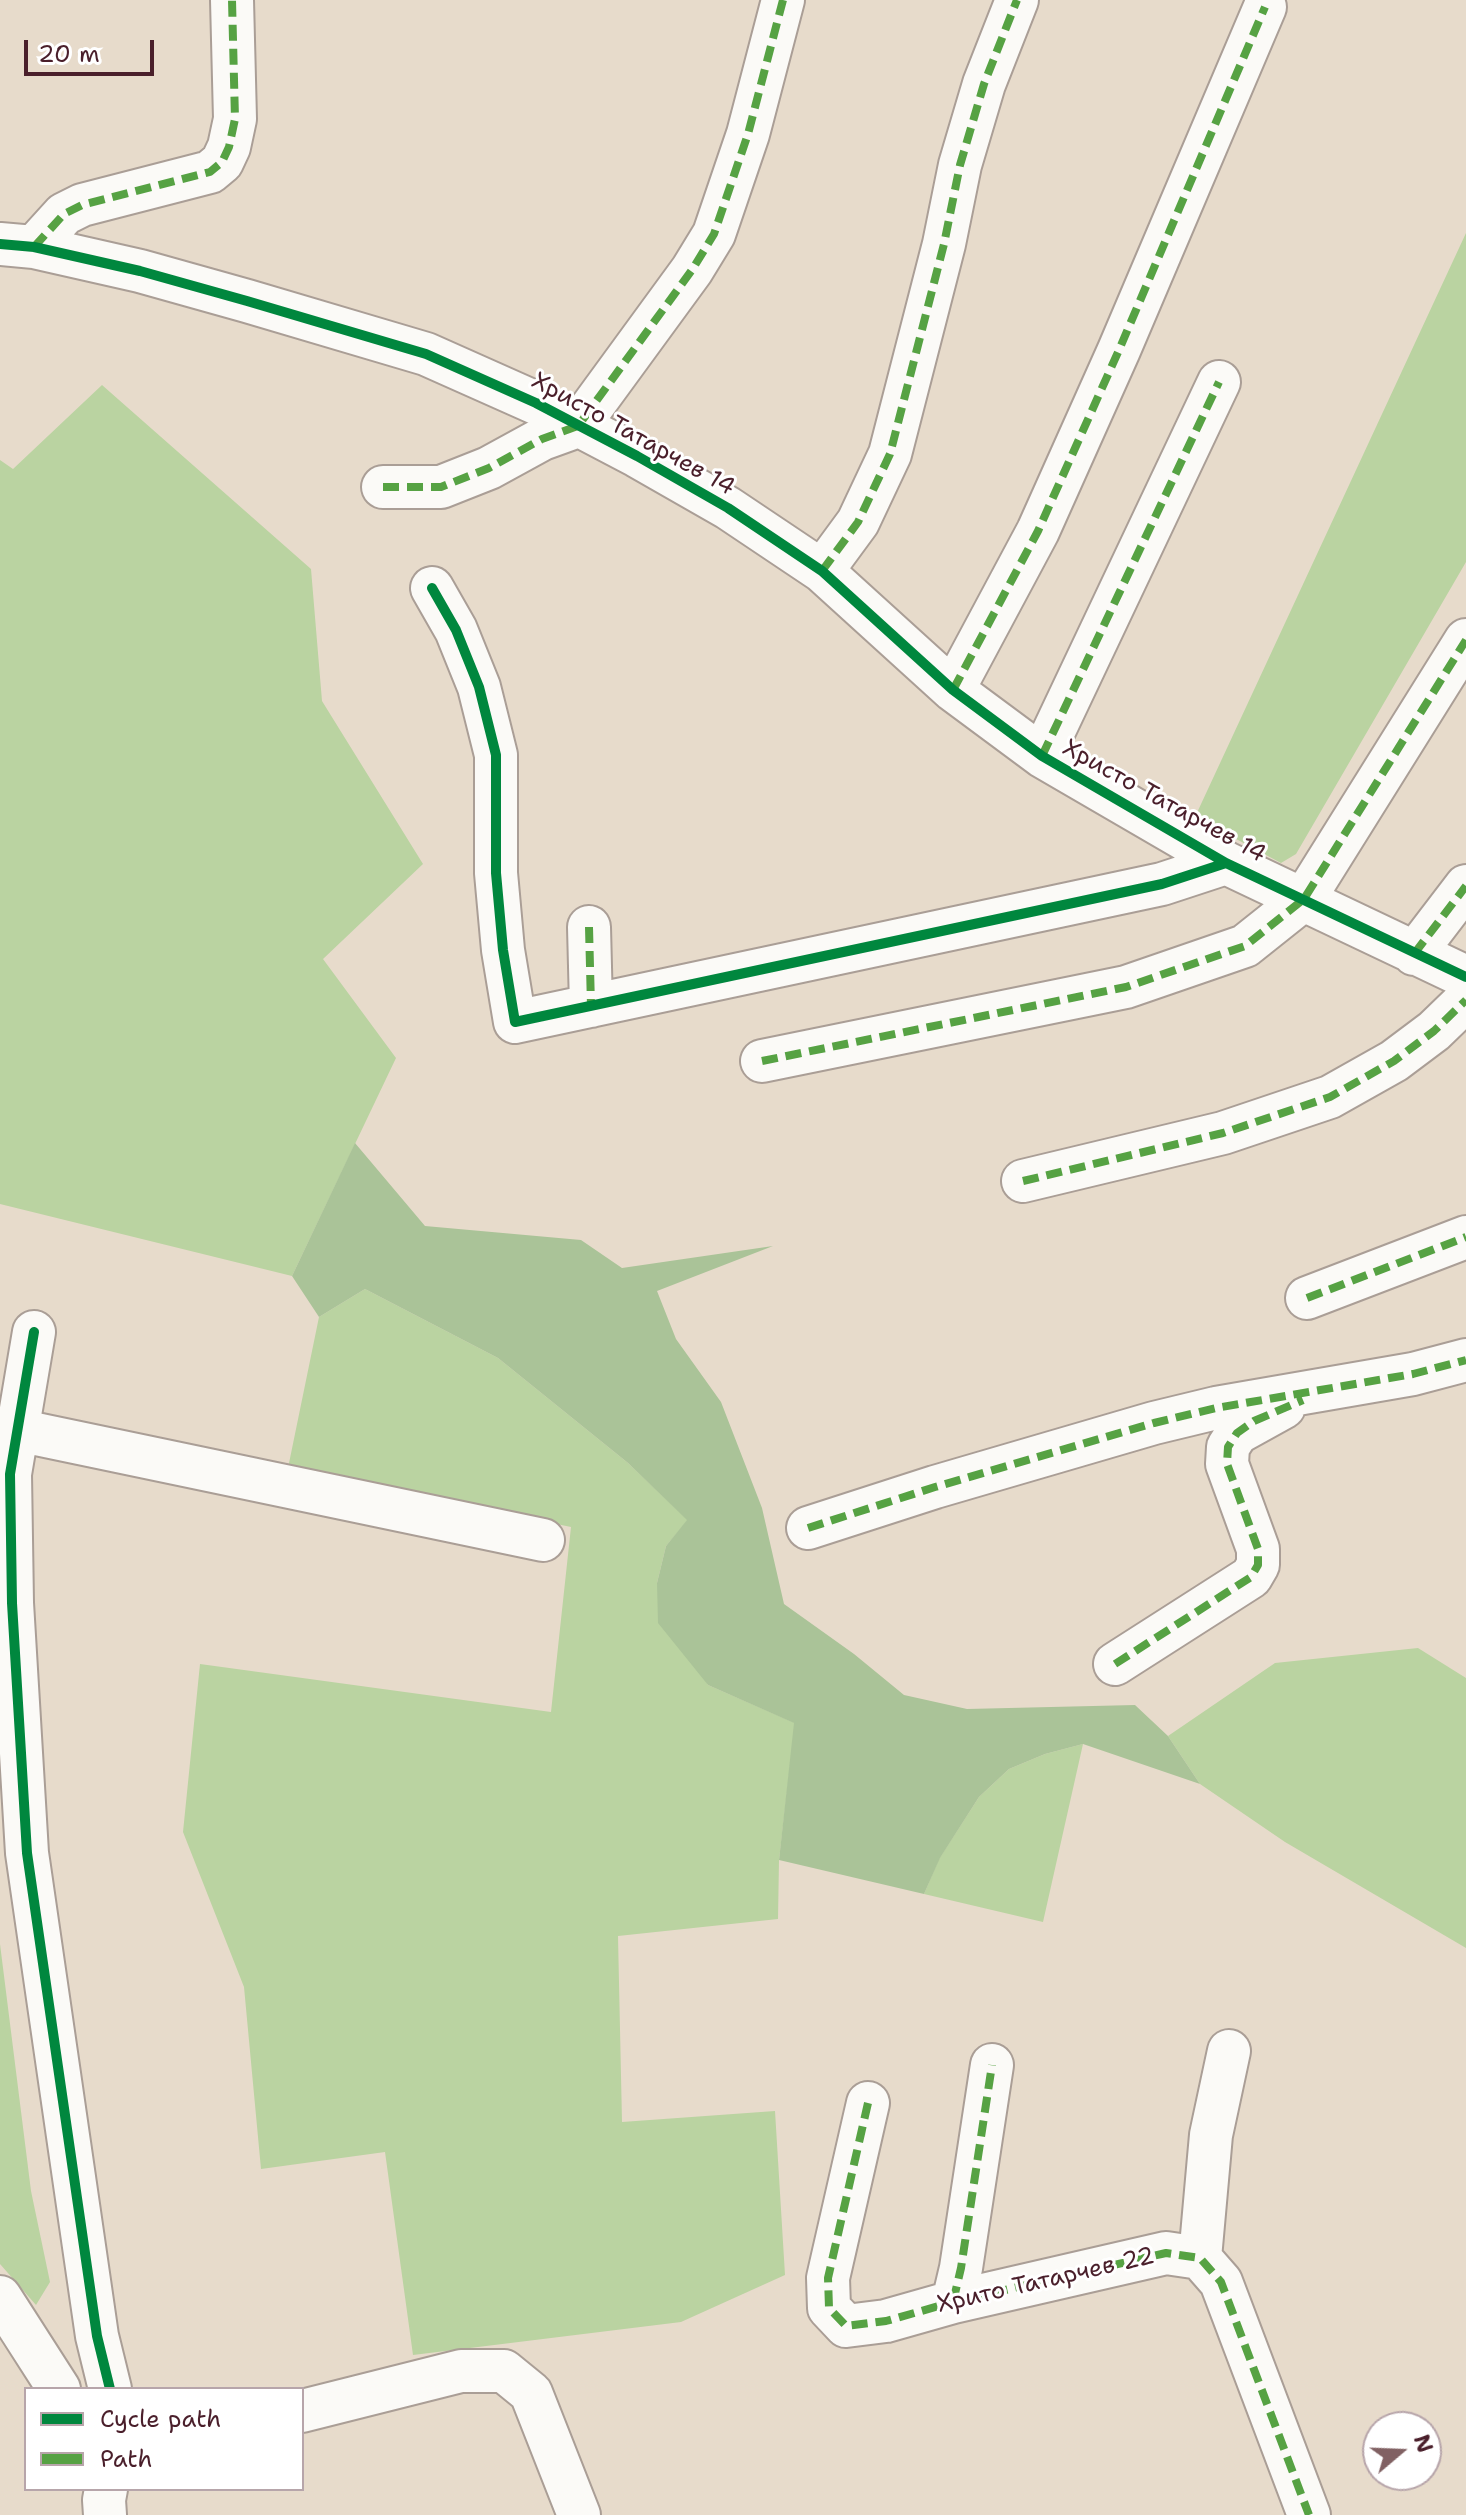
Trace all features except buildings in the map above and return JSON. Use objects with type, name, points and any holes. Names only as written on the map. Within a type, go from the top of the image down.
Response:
[{"type":"street","points":[[17,246],[82,205],[210,172],[222,162],[235,119],[232,0]]},
{"type":"street","points":[[383,487],[441,487],[489,468],[542,439],[578,426],[692,270],[714,234],[748,134],[783,0]]},
{"type":"street","points":[[822,571],[858,522],[890,454],[944,244],[960,165],[984,84],[1017,0]]},
{"type":"street","points":[[953,690],[1038,531],[1265,7]]},
{"type":"street","name":"Христо Татарчев 14","points":[[17,246],[155,275],[426,354],[492,382],[728,508],[822,571],[953,690],[1042,756],[1226,863],[1466,977]]},
{"type":"street","points":[[1042,756],[1219,382]]},
{"type":"street","points":[[432,588],[456,630],[479,687],[496,755],[496,873],[503,950],[515,1022],[1162,884],[1226,863]]},
{"type":"street","points":[[762,1061],[1126,987],[1245,946],[1304,899],[1466,640]]},
{"type":"street","points":[[1414,954],[1466,886]]},
{"type":"street","points":[[589,927],[591,1006]]},
{"type":"street","points":[[1023,1181],[1223,1133],[1330,1097],[1394,1061],[1434,1031],[1466,1000]]},
{"type":"street","points":[[1307,1298],[1466,1237]]},
{"type":"street","points":[[34,1332],[10,1474],[12,1603],[27,1853],[97,2336],[110,2387]]},
{"type":"street","points":[[808,1528],[1154,1423],[1216,1408],[1413,1374],[1466,1360]]},
{"type":"street","points":[[1115,1664],[1251,1577],[1258,1565],[1258,1549],[1227,1464],[1228,1447],[1237,1433],[1254,1421],[1338,1388]]},
{"type":"street","points":[[17,1430],[543,1540]]},
{"type":"street","points":[[1229,2051],[1211,2135],[1200,2258],[1221,2282],[1309,2515]]},
{"type":"street","points":[[953,2302],[992,2065]]},
{"type":"street","name":"Хрито Татарчев 22","points":[[868,2103],[828,2278],[829,2308],[846,2326],[886,2321],[953,2302],[1166,2253],[1200,2258]]},
{"type":"street","points":[[0,2297],[58,2387]]},
{"type":"street","points":[[304,2410],[461,2371],[504,2371],[531,2393],[579,2515]]},
{"type":"street","points":[[105,2515],[106,2491]]},
{"type":"green space","points":[[1466,233],[1466,562],[1296,854],[1281,863],[1195,817]]},
{"type":"green space","points":[[102,385],[311,569],[322,701],[423,864],[323,959],[396,1058],[292,1276],[0,1204],[0,460],[13,469]]},
{"type":"green space","points":[[355,1143],[425,1226],[581,1240],[622,1268],[773,1246],[657,1291],[676,1339],[721,1402],[762,1508],[784,1604],[854,1654],[904,1695],[967,1709],[1135,1705],[1168,1736],[1200,1784],[1083,1744],[1045,1754],[1009,1769],[979,1797],[940,1858],[924,1894],[779,1860],[794,1723],[708,1685],[658,1623],[657,1583],[666,1546],[687,1520],[628,1463],[498,1358],[365,1289],[319,1317],[292,1276]]},
{"type":"green space","points":[[365,1289],[498,1358],[628,1463],[688,1520],[666,1546],[657,1583],[708,1685],[795,1723],[779,1860],[778,1919],[618,1936],[622,2122],[775,2111],[785,2275],[681,2322],[413,2355],[385,2152],[261,2169],[244,1987],[183,1832],[200,1664],[551,1712],[571,1527],[288,1468],[319,1317]]},
{"type":"green space","points":[[1418,1648],[1466,1678],[1466,1948],[1285,1842],[1200,1784],[1168,1736],[1275,1663]]},
{"type":"green space","points":[[1083,1744],[1043,1922],[924,1894],[939,1859],[979,1797],[1009,1769],[1045,1754]]},
{"type":"green space","points":[[0,1944],[31,2191],[50,2282],[36,2305],[0,2264]]},
{"type":"marked path","points":[[34,247],[64,214],[82,205],[210,172],[222,162],[235,119],[232,0]]},
{"type":"marked path","points":[[383,487],[441,487],[489,468],[542,439],[578,426],[692,270],[714,234],[748,134],[783,0]]},
{"type":"marked path","points":[[822,571],[858,522],[890,454],[944,244],[960,165],[984,84],[1017,0]]},
{"type":"marked path","points":[[953,690],[1038,531],[1265,7]]},
{"type":"marked path","points":[[1042,756],[1219,382]]},
{"type":"marked path","points":[[762,1061],[1126,987],[1245,946],[1304,899],[1466,640]]},
{"type":"marked path","points":[[1414,954],[1466,886]]},
{"type":"marked path","points":[[589,927],[591,1006]]},
{"type":"marked path","points":[[1023,1181],[1223,1133],[1330,1097],[1394,1061],[1434,1031],[1466,1000]]},
{"type":"marked path","points":[[1307,1298],[1466,1237]]},
{"type":"marked path","points":[[808,1528],[1154,1423],[1216,1408],[1413,1374],[1466,1360]]},
{"type":"marked path","points":[[1115,1664],[1251,1577],[1258,1565],[1258,1549],[1227,1464],[1228,1447],[1237,1433],[1254,1421],[1303,1400]]},
{"type":"marked path","points":[[953,2302],[992,2065]]},
{"type":"marked path","points":[[868,2103],[828,2278],[829,2308],[846,2326],[886,2321],[953,2302],[1166,2253],[1200,2258],[1221,2282],[1309,2515]]},
{"type":"cycle path","points":[[0,244],[34,247],[140,271],[426,354],[536,403],[728,508],[822,571],[953,690],[1042,756],[1226,863],[1466,977]]},
{"type":"cycle path","points":[[432,588],[456,630],[479,687],[496,755],[496,873],[503,950],[515,1022],[1162,884],[1226,863]]},
{"type":"cycle path","points":[[34,1332],[10,1474],[12,1603],[27,1853],[97,2336],[110,2387]]}]
